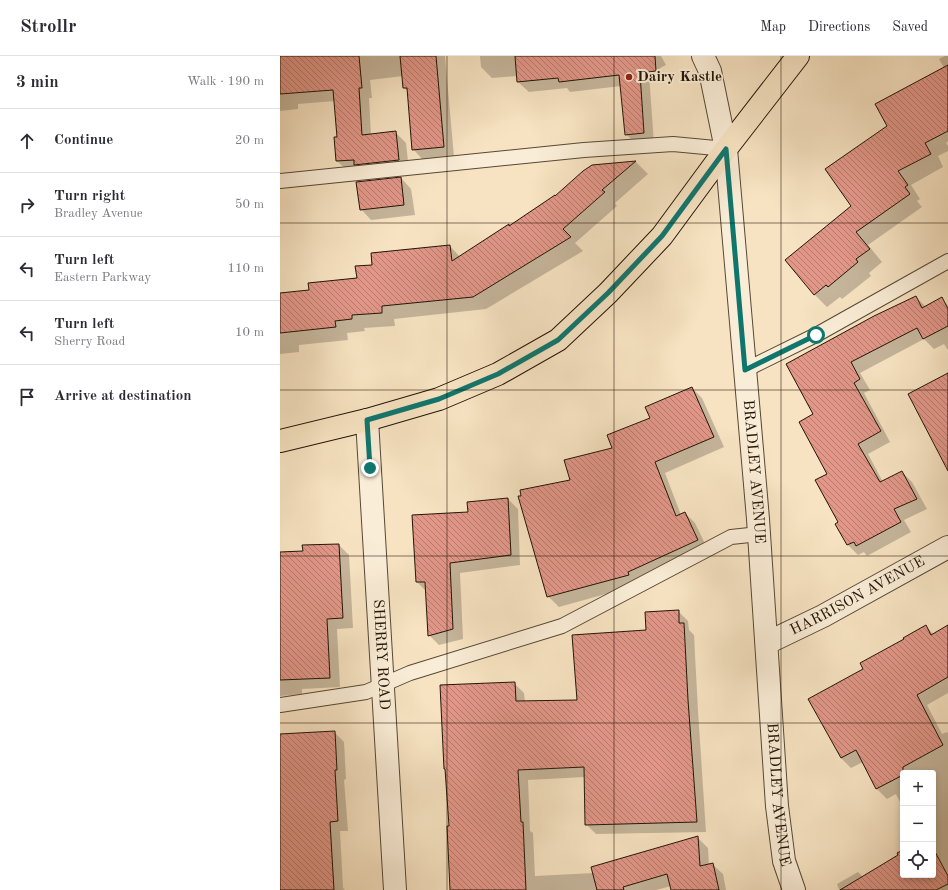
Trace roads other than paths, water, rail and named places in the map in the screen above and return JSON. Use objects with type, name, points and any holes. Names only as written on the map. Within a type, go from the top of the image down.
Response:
[{"type":"main road","points":[[280,441],[367,420],[439,399],[498,374],[558,340],[608,293],[662,236],[726,149],[798,56]]},
{"type":"street","name":"BRADLEY AVENUE","points":[[702,56],[710,71],[726,149],[759,534],[777,806],[784,862],[794,890]]},
{"type":"street","name":"SHERRY ROAD","points":[[367,420],[395,890]]},
{"type":"street","name":"HARRISON AVENUE","points":[[767,643],[823,616],[948,547]]},
{"type":"lane","points":[[280,181],[599,149],[673,144],[726,149]]},
{"type":"lane","points":[[745,370],[816,335],[948,261]]},
{"type":"lane","points":[[280,706],[366,692],[410,673],[562,626],[731,537],[759,534]]},
{"type":"place","name":"Dairy Kastle","points":[[629,77]]}]
